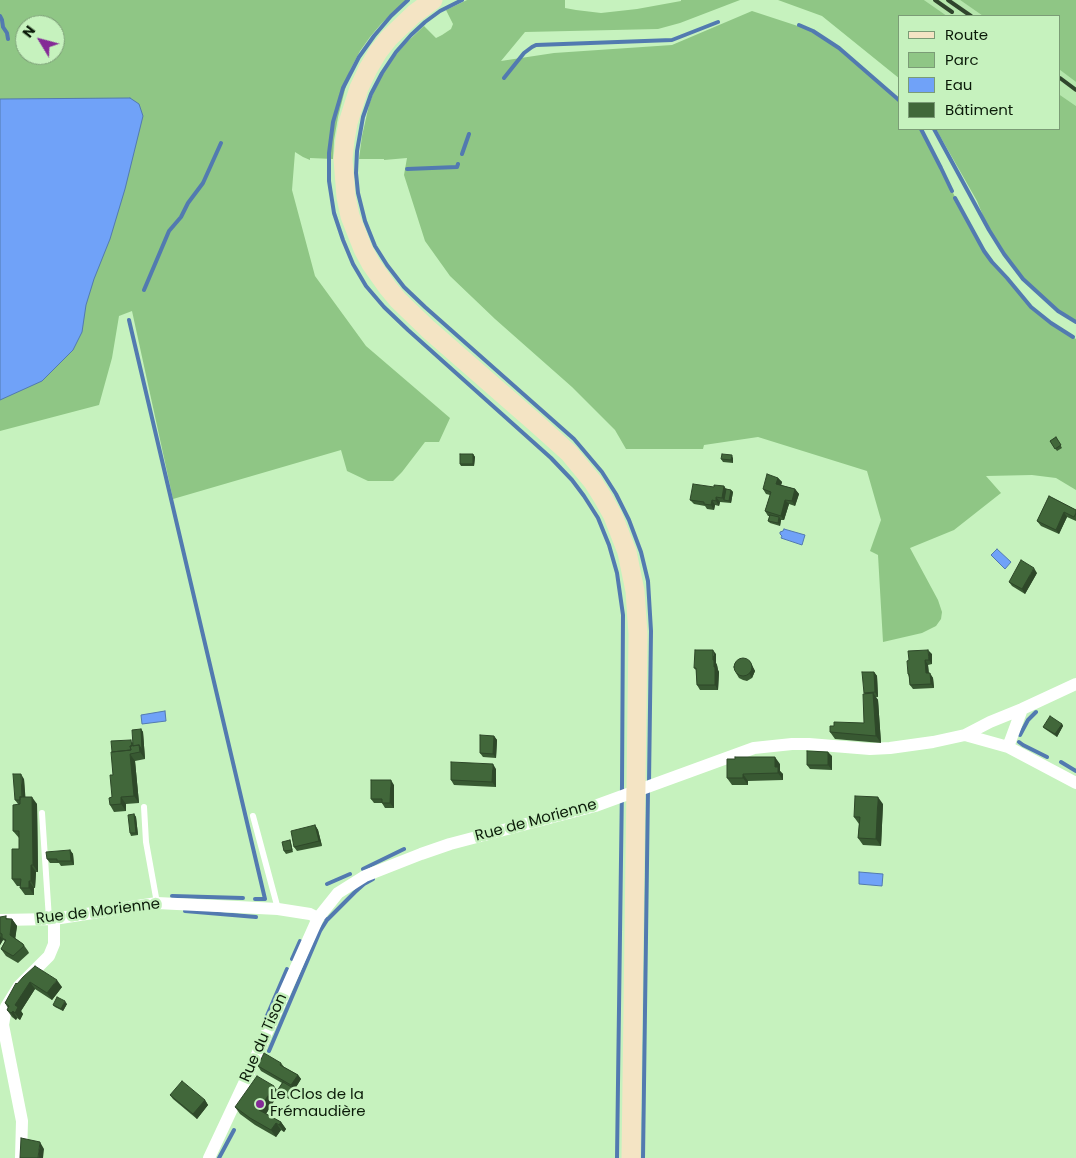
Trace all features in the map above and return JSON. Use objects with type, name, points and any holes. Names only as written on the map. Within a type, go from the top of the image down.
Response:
[{"type":"main road","points":[[433,0],[414,14],[389,38],[378,52],[359,88],[348,123],[345,140],[343,159],[346,197],[353,224],[363,249],[388,288],[428,329],[569,454],[593,482],[603,498],[616,522],[627,552],[635,591],[638,634],[631,1158]]},
{"type":"street","points":[[964,735],[1076,684]]},
{"type":"street","points":[[1008,747],[1022,709]]},
{"type":"street","name":"Rue de Morienne","points":[[0,920],[51,919],[158,903],[278,910],[310,914],[318,918],[338,894],[365,876],[421,854],[450,844],[595,806],[754,748],[810,744],[870,749],[890,748],[933,742],[964,735],[1008,747],[1076,783]]},
{"type":"street","name":"Rue du Tison","points":[[209,1158],[318,918]]},
{"type":"street","points":[[21,1158],[22,1121],[3,1025],[6,1007],[19,986],[49,956],[54,944],[51,919]]},
{"type":"lane","points":[[144,807],[146,842],[158,903]]},
{"type":"lane","points":[[42,813],[51,919]]},
{"type":"lane","points":[[253,816],[278,910]]},
{"type":"shaded area","points":[[924,0],[960,0],[982,15],[946,15]]},
{"type":"shaded area","points":[[1061,71],[1076,82],[1076,106],[1061,96]]},
{"type":"green space","points":[[0,0],[406,0],[370,37],[350,70],[338,117],[333,159],[310,158],[310,160],[295,152],[292,190],[315,276],[366,346],[450,418],[439,442],[425,442],[393,481],[368,481],[347,471],[341,450],[173,499],[132,311],[119,316],[112,358],[99,405],[0,431]]},
{"type":"green space","points":[[467,0],[565,0],[565,8],[601,13],[637,9],[681,0],[740,0],[680,23],[658,29],[525,32],[501,61],[554,53],[672,45],[752,11],[813,31],[839,48],[898,99],[898,130],[922,130],[984,251],[992,262],[1031,307],[1076,339],[1076,490],[1056,478],[1032,475],[986,476],[1001,493],[954,530],[910,548],[938,600],[942,612],[941,619],[936,626],[922,633],[883,642],[878,555],[870,551],[881,520],[867,471],[758,437],[704,445],[703,449],[626,449],[615,430],[572,387],[495,319],[450,276],[425,241],[404,175],[407,158],[384,160],[359,159],[369,105],[384,72],[406,43],[424,26],[436,38],[451,29],[453,24],[446,10]]},
{"type":"green space","points":[[778,0],[924,0],[946,15],[898,15],[898,77],[822,16]]},
{"type":"green space","points":[[960,0],[1076,0],[1076,82],[1061,71],[1061,15],[982,15]]},
{"type":"green space","points":[[1061,96],[1076,106],[1076,322],[1058,311],[1023,279],[989,230],[977,201],[937,130],[1061,130]]},
{"type":"water","points":[[130,98],[139,104],[143,116],[125,189],[110,239],[86,305],[82,332],[73,350],[42,381],[0,400],[0,99]]},
{"type":"water","points":[[784,529],[805,535],[802,545],[781,538],[780,532]]},
{"type":"water","points":[[997,549],[1011,562],[1005,569],[991,555]]},
{"type":"water","points":[[165,711],[166,721],[142,724],[141,715]]},
{"type":"water","points":[[859,872],[883,874],[882,886],[859,884]]},
{"type":"building","points":[[1056,437],[1061,445],[1055,449],[1050,441]]},
{"type":"building","points":[[460,454],[473,454],[473,464],[460,464]]},
{"type":"building","points":[[722,454],[732,455],[731,460],[721,459]]},
{"type":"building","points":[[767,474],[778,478],[776,484],[795,489],[792,501],[785,500],[781,516],[765,511],[771,492],[763,489]]},
{"type":"building","points":[[693,484],[714,487],[714,485],[724,486],[722,498],[716,497],[716,501],[712,500],[711,505],[690,500]]},
{"type":"building","points":[[726,489],[731,490],[729,501],[724,500]]},
{"type":"building","points":[[1049,496],[1076,510],[1074,517],[1064,512],[1056,530],[1037,521]]},
{"type":"building","points":[[770,515],[779,517],[778,523],[768,521]]},
{"type":"building","points":[[1021,560],[1034,568],[1022,589],[1009,582]]},
{"type":"building","points":[[695,650],[713,650],[715,685],[697,685],[696,668],[694,668]]},
{"type":"building","points":[[928,650],[929,660],[925,660],[926,673],[930,673],[931,684],[910,685],[907,661],[909,660],[908,651]]},
{"type":"building","points":[[743,658],[749,661],[752,667],[749,673],[743,676],[737,673],[734,667],[737,661]]},
{"type":"building","points":[[862,672],[874,672],[875,692],[864,693]]},
{"type":"building","points":[[873,693],[876,736],[830,732],[830,726],[834,726],[834,722],[864,723],[863,694]]},
{"type":"building","points":[[1050,716],[1062,724],[1055,734],[1043,727]]},
{"type":"building","points":[[141,729],[142,750],[139,745],[133,746],[132,730]]},
{"type":"building","points":[[480,735],[494,736],[493,754],[480,753]]},
{"type":"building","points":[[131,740],[131,750],[112,752],[111,741]]},
{"type":"building","points":[[139,745],[140,752],[130,754],[134,796],[121,797],[121,804],[110,805],[109,798],[112,797],[110,775],[113,775],[111,752],[131,750],[130,746]]},
{"type":"building","points":[[807,751],[828,752],[828,765],[807,765]]},
{"type":"building","points":[[735,757],[775,757],[775,767],[778,767],[778,773],[743,774],[743,778],[727,778],[727,759],[735,759]]},
{"type":"building","points":[[451,762],[493,764],[492,782],[451,780]]},
{"type":"building","points":[[13,774],[21,774],[22,797],[20,797],[20,800],[15,800]]},
{"type":"building","points":[[371,780],[391,780],[390,803],[382,803],[382,799],[371,799]]},
{"type":"building","points":[[855,796],[878,797],[876,839],[858,838],[860,817],[854,817]]},
{"type":"building","points":[[20,797],[32,797],[33,865],[31,865],[29,888],[20,888],[21,879],[12,879],[12,849],[19,849],[19,831],[13,831],[13,805],[20,804]]},
{"type":"building","points":[[134,814],[136,833],[130,833],[128,815]]},
{"type":"building","points":[[315,825],[319,841],[294,847],[291,831]]},
{"type":"building","points":[[290,840],[292,850],[284,851],[282,842]]},
{"type":"building","points":[[70,850],[71,861],[47,859],[46,852]]},
{"type":"building","points":[[6,916],[6,919],[12,919],[10,935],[24,946],[13,956],[1,949],[6,940],[2,938],[0,933],[0,917]]},
{"type":"building","points":[[35,966],[57,980],[47,993],[30,982],[15,1005],[18,1007],[15,1013],[13,1011],[11,1013],[7,1010],[9,1006],[5,1003],[16,983]]},
{"type":"building","points":[[57,997],[65,1001],[61,1009],[53,1005]]},
{"type":"building","points":[[264,1053],[298,1075],[291,1085],[258,1066]]},
{"type":"building","name":"Le Clos de la Frémaudière","points":[[257,1076],[274,1086],[259,1110],[281,1122],[279,1125],[276,1123],[271,1130],[235,1107]]},
{"type":"building","points":[[182,1081],[205,1100],[193,1114],[170,1095]]},
{"type":"building","points":[[283,1082],[293,1088],[288,1097],[277,1091]]},
{"type":"building","points":[[21,1138],[40,1142],[38,1158],[20,1158]]},
{"type":"waterway","points":[[408,0],[374,36],[359,57],[343,88],[333,122],[329,153],[329,181],[334,213],[353,264],[366,286],[408,330],[551,458],[572,480],[598,518],[609,545],[617,573],[623,615],[617,1158]]},
{"type":"waterway","points":[[462,0],[440,11],[425,22],[396,52],[382,73],[371,94],[363,117],[357,151],[356,173],[358,193],[365,221],[375,246],[404,287],[574,439],[602,472],[629,520],[641,552],[648,581],[651,631],[649,783]]},
{"type":"waterway","points":[[0,16],[8,39]]},
{"type":"waterway","points":[[504,78],[524,53],[536,45],[672,40],[718,22]]},
{"type":"waterway","points":[[799,25],[813,31],[839,48],[898,99]]},
{"type":"waterway","points":[[922,130],[952,191]]},
{"type":"waterway","points":[[935,130],[1004,254],[1023,279],[1058,311],[1076,322]]},
{"type":"waterway","points":[[462,154],[469,134]]},
{"type":"waterway","points":[[144,290],[169,231],[181,217],[188,203],[203,183],[221,143]]},
{"type":"waterway","points":[[407,169],[457,167],[458,164]]},
{"type":"waterway","points":[[955,198],[992,262],[1031,307],[1073,337]]},
{"type":"waterway","points":[[129,320],[265,899],[255,899]]},
{"type":"waterway","points":[[1020,735],[1028,720],[1036,712]]},
{"type":"waterway","points":[[1019,742],[1047,757]]},
{"type":"waterway","points":[[1061,762],[1076,771]]},
{"type":"waterway","points":[[643,1158],[648,790]]},
{"type":"waterway","points":[[363,869],[404,849]]},
{"type":"waterway","points":[[327,884],[350,874]]},
{"type":"waterway","points":[[327,920],[355,892],[373,879]]},
{"type":"waterway","points":[[172,896],[243,898]]},
{"type":"waterway","points":[[185,911],[256,917]]},
{"type":"waterway","points":[[269,1051],[326,919]]},
{"type":"waterway","points":[[292,959],[300,941]]},
{"type":"waterway","points":[[263,1025],[287,969]]},
{"type":"waterway","points":[[219,1158],[234,1130]]},
{"type":"railway","points":[[935,0],[952,12]]},
{"type":"railway","points":[[948,0],[970,15]]},
{"type":"railway","points":[[1061,79],[1076,90]]},
{"type":"place","name":"Le Clos de la Frémaudière","points":[[260,1104]]}]
